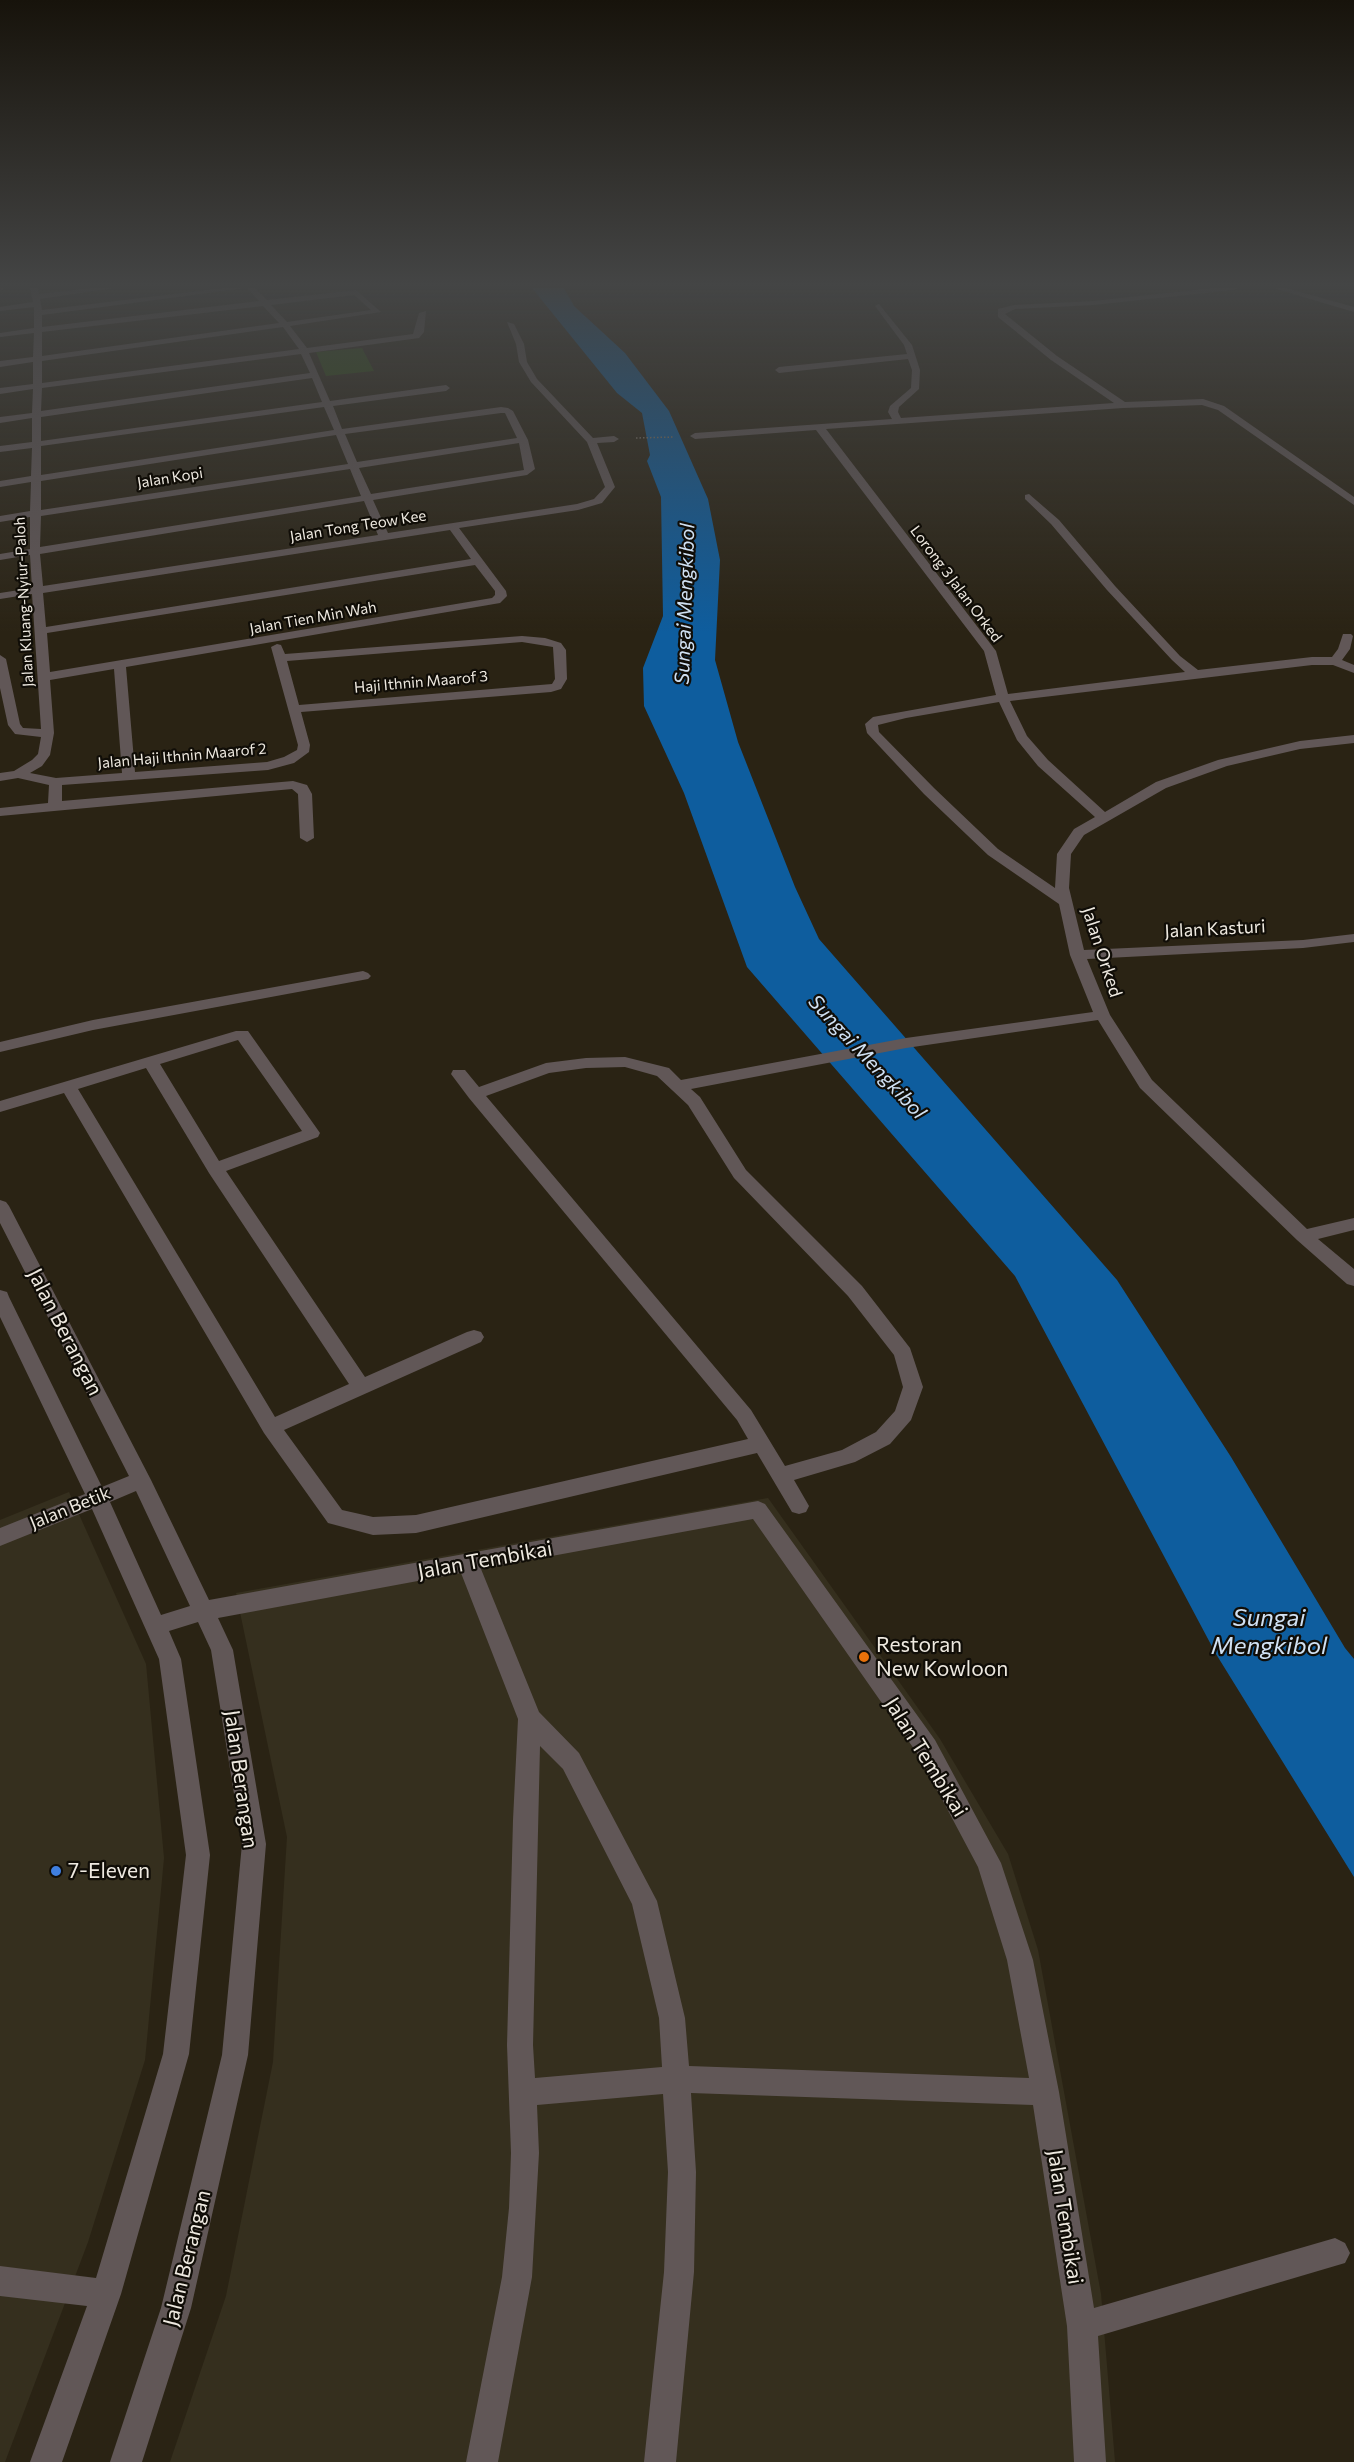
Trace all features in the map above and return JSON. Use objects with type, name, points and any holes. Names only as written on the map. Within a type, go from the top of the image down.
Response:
[{"type":"street","name":"Jalan Kluang-Nyiur-Paloh","points":[[0,777],[18,774],[37,764],[44,755],[48,733],[35,552],[37,403]]},
{"type":"street","points":[[0,420],[121,403]]},
{"type":"street","points":[[0,449],[334,403]]},
{"type":"street","name":"Jalan Tong Teow Kee","points":[[0,596],[578,507],[598,501],[610,487],[591,441],[554,403]]},
{"type":"street","points":[[898,421],[893,412],[899,403]]},
{"type":"street","points":[[695,436],[1170,403]]},
{"type":"street","points":[[1197,403],[1213,405],[1354,502]]},
{"type":"street","points":[[326,404],[384,537]]},
{"type":"street","points":[[0,484],[339,432],[501,410],[508,411],[523,440],[530,469],[527,472],[0,557]]},
{"type":"street","name":"Lorong 3 Jalan Orked","points":[[819,427],[990,651],[1004,698],[1021,737],[1043,763],[1103,817]]},
{"type":"street","name":"Jalan Kopi","points":[[0,519],[523,440]]},
{"type":"street","points":[[591,441],[614,440]]},
{"type":"street","points":[[1029,497],[1055,522],[1111,588],[1168,649],[1195,674]]},
{"type":"street","name":"Jalan Tien Min Wah","points":[[44,677],[496,601],[501,596],[500,591],[452,526]]},
{"type":"street","points":[[40,631],[480,561]]},
{"type":"street","points":[[1335,662],[1344,649],[1347,636]]},
{"type":"street","name":"Jalan Haji Ithnin Maarof 2","points":[[18,774],[56,782],[268,766],[289,760],[303,752],[304,746],[275,639]]},
{"type":"street","name":"Haji Ithnin Maarof 3","points":[[280,658],[522,639],[545,641],[556,645],[560,650],[561,679],[557,686],[551,688],[294,709]]},
{"type":"street","points":[[0,658],[14,725],[19,731],[30,734],[48,733]]},
{"type":"street","points":[[1065,902],[993,852],[873,733],[871,724],[878,720],[1004,698],[1195,674],[1239,671],[1312,661],[1335,662],[1354,669]]},
{"type":"street","points":[[120,665],[129,778]]},
{"type":"street","name":"Jalan Orked","points":[[1354,739],[1300,745],[1223,763],[1161,785],[1079,832],[1064,854],[1062,888],[1078,955],[1102,1015],[1146,1084],[1303,1236],[1354,1279]]},
{"type":"street","points":[[55,806],[56,782]]},
{"type":"street","points":[[0,812],[293,785],[302,788],[304,794],[307,838]]},
{"type":"street","name":"Jalan Kasturi","points":[[1078,955],[1303,944],[1354,938]]},
{"type":"street","points":[[0,1047],[93,1025],[363,976]]},
{"type":"street","points":[[678,1086],[906,1043],[1102,1015]]},
{"type":"street","points":[[0,1107],[242,1034],[312,1133],[215,1169]]},
{"type":"street","points":[[150,1061],[215,1169],[361,1387]]},
{"type":"street","points":[[475,1094],[546,1068],[586,1063],[625,1062],[663,1072],[694,1101],[740,1174],[855,1291],[903,1353],[913,1387],[904,1414],[883,1438],[848,1456],[781,1475]]},
{"type":"street","points":[[459,1074],[744,1414],[799,1506]]},
{"type":"street","points":[[68,1086],[271,1427],[335,1517],[373,1527],[416,1524],[762,1444]]},
{"type":"street","name":"Jalan Berangan","points":[[0,1206],[141,1480],[222,1650],[254,1844],[235,2055],[176,2308],[126,2462]]},
{"type":"street","points":[[1303,1236],[1354,1224]]},
{"type":"street","points":[[0,1297],[97,1497],[170,1659],[198,1855],[176,2054],[106,2294],[46,2462]]},
{"type":"street","points":[[271,1427],[474,1337]]},
{"type":"street","name":"Jalan Betik","points":[[0,1537],[141,1480]]},
{"type":"street","name":"Jalan Tembikai","points":[[155,1626],[203,1611],[758,1510],[927,1748],[989,1863],[1020,1960],[1045,2092],[1082,2326],[1090,2462]]},
{"type":"street","points":[[468,1563],[530,1719],[571,1761],[644,1901],[672,2018],[682,2172],[679,2272],[660,2462]]},
{"type":"street","points":[[482,2462],[517,2277],[525,2153],[521,2009],[525,1820],[530,1719]]},
{"type":"street","points":[[522,2093],[677,2079],[1045,2092]]},
{"type":"street","points":[[1082,2326],[1335,2253]]},
{"type":"street","points":[[0,2281],[106,2294]]},
{"type":"path","points":[[614,440],[695,436]]},
{"type":"shaded area","points":[[69,1492],[146,1664],[164,1858],[145,2060],[88,2242],[5,2462],[0,2462],[0,1520]]},
{"type":"shaded area","points":[[768,1498],[940,1739],[1008,1854],[1038,1950],[1101,2294],[1115,2462],[170,2462],[226,2296],[273,2062],[287,1837],[236,1593]]},
{"type":"water","name":"Sungai Mengkibol","points":[[629,403],[663,403],[669,411],[708,499],[720,560],[715,660],[738,742],[795,887],[819,939],[1117,1280],[1231,1457],[1345,1648],[1354,1659],[1354,1877],[1216,1654],[1015,1276],[747,967],[684,793],[644,706],[643,668],[663,616],[661,497],[647,461],[650,455],[642,413]]},
{"type":"place","name":"Restoran New Kowloon","points":[[864,1657]]},
{"type":"place","name":"7-Eleven","points":[[56,1871]]}]
